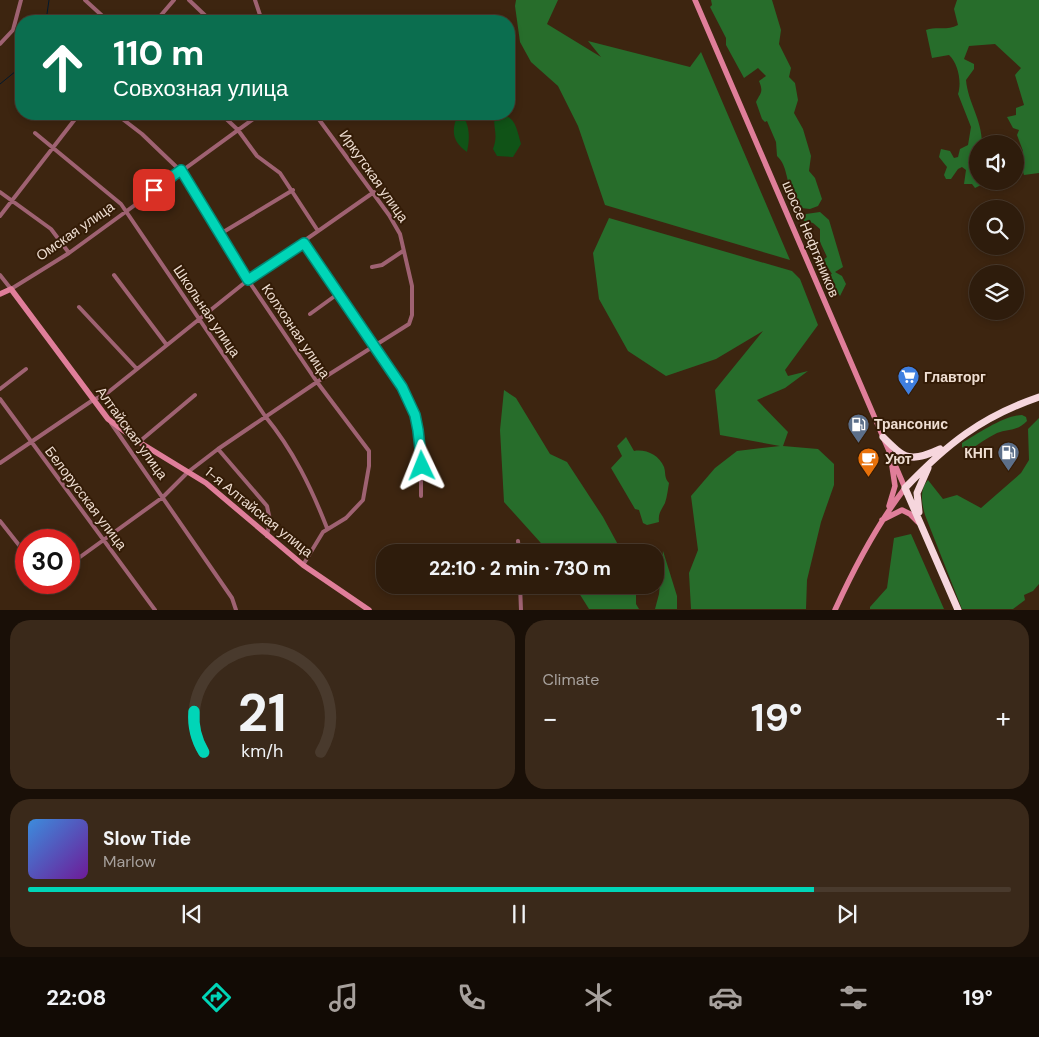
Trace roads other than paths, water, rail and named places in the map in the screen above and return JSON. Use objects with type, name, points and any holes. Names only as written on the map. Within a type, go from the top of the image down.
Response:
[{"type":"highway","points":[[883,438],[900,454],[911,458],[926,456],[947,446],[990,418],[1039,397]]},
{"type":"highway","points":[[947,446],[905,488],[958,610]]},
{"type":"highway","points":[[923,527],[917,493],[921,481],[935,457]]},
{"type":"main road","name":"шоссе Нефтяников","points":[[695,0],[905,488]]},
{"type":"main road","name":"Омская улица","points":[[0,294],[11,289]]},
{"type":"main road","name":"Алтайская улица","points":[[11,289],[108,420]]},
{"type":"main road","name":"1-я Алтайская улица","points":[[108,420],[139,442],[214,489],[267,536],[304,565],[369,610]]},
{"type":"main road","points":[[887,448],[896,478],[888,511]]},
{"type":"main road","points":[[835,610],[859,557],[880,522],[905,488]]},
{"type":"main road","points":[[880,522],[902,510],[910,514],[923,527]]},
{"type":"street","points":[[17,15],[21,0]]},
{"type":"street","points":[[85,0],[101,15]]},
{"type":"street","points":[[161,15],[174,0]]},
{"type":"street","points":[[189,0],[205,15]]},
{"type":"street","points":[[256,0],[260,15]]},
{"type":"street","points":[[0,44],[13,30],[15,22]]},
{"type":"street","points":[[0,216],[74,120]]},
{"type":"street","name":"Колхозная улица","points":[[123,120],[181,170],[248,280],[317,382],[366,445],[369,454],[369,466],[363,500],[346,518],[327,528]]},
{"type":"street","points":[[228,120],[238,130],[257,156],[280,173],[293,190],[318,231]]},
{"type":"street","name":"Омская улица","points":[[11,289],[69,253],[252,120]]},
{"type":"street","name":"Иркутская улица","points":[[320,120],[374,192],[400,234],[412,286],[412,315],[407,327],[375,344]]},
{"type":"street","name":"Школьная улица","points":[[35,133],[52,149],[114,197],[126,211],[265,416],[285,441],[298,464],[327,528]]},
{"type":"street","points":[[220,234],[293,190]]},
{"type":"street","points":[[0,192],[51,228],[69,253]]},
{"type":"street","points":[[0,463],[93,400],[106,394],[199,317],[248,280],[304,243],[374,192]]},
{"type":"street","points":[[304,243],[375,344],[407,395],[415,415],[421,442],[421,496]]},
{"type":"street","points":[[372,267],[382,265],[403,251]]},
{"type":"street","name":"Алтайская улица","points":[[0,275],[11,289]]},
{"type":"street","points":[[114,275],[166,344]]},
{"type":"street","points":[[310,314],[339,293]]},
{"type":"street","points":[[79,307],[137,370]]},
{"type":"street","points":[[80,557],[163,496],[188,472],[218,449],[375,344]]},
{"type":"street","points":[[0,389],[26,369]]},
{"type":"street","points":[[139,442],[195,395]]},
{"type":"street","name":"Белорусская улица","points":[[0,399],[155,610]]},
{"type":"street","name":"Алтайская улица","points":[[108,420],[163,496],[232,598],[236,610]]},
{"type":"street","points":[[218,449],[267,506],[270,520],[267,536]]},
{"type":"street","points":[[0,521],[15,540]]},
{"type":"street","points":[[304,565],[316,540],[327,528]]},
{"type":"street","points":[[520,594],[521,610]]},
{"type":"waterway","points":[[47,15],[49,0]]},
{"type":"waterway","points":[[0,84],[15,72]]},
{"type":"place","name":"Главторг","points":[[908,396]]},
{"type":"place","name":"Трансонис","points":[[858,443]]},
{"type":"place","name":"КНП","points":[[1009,472]]},
{"type":"place","name":"Уют","points":[[869,478]]}]
